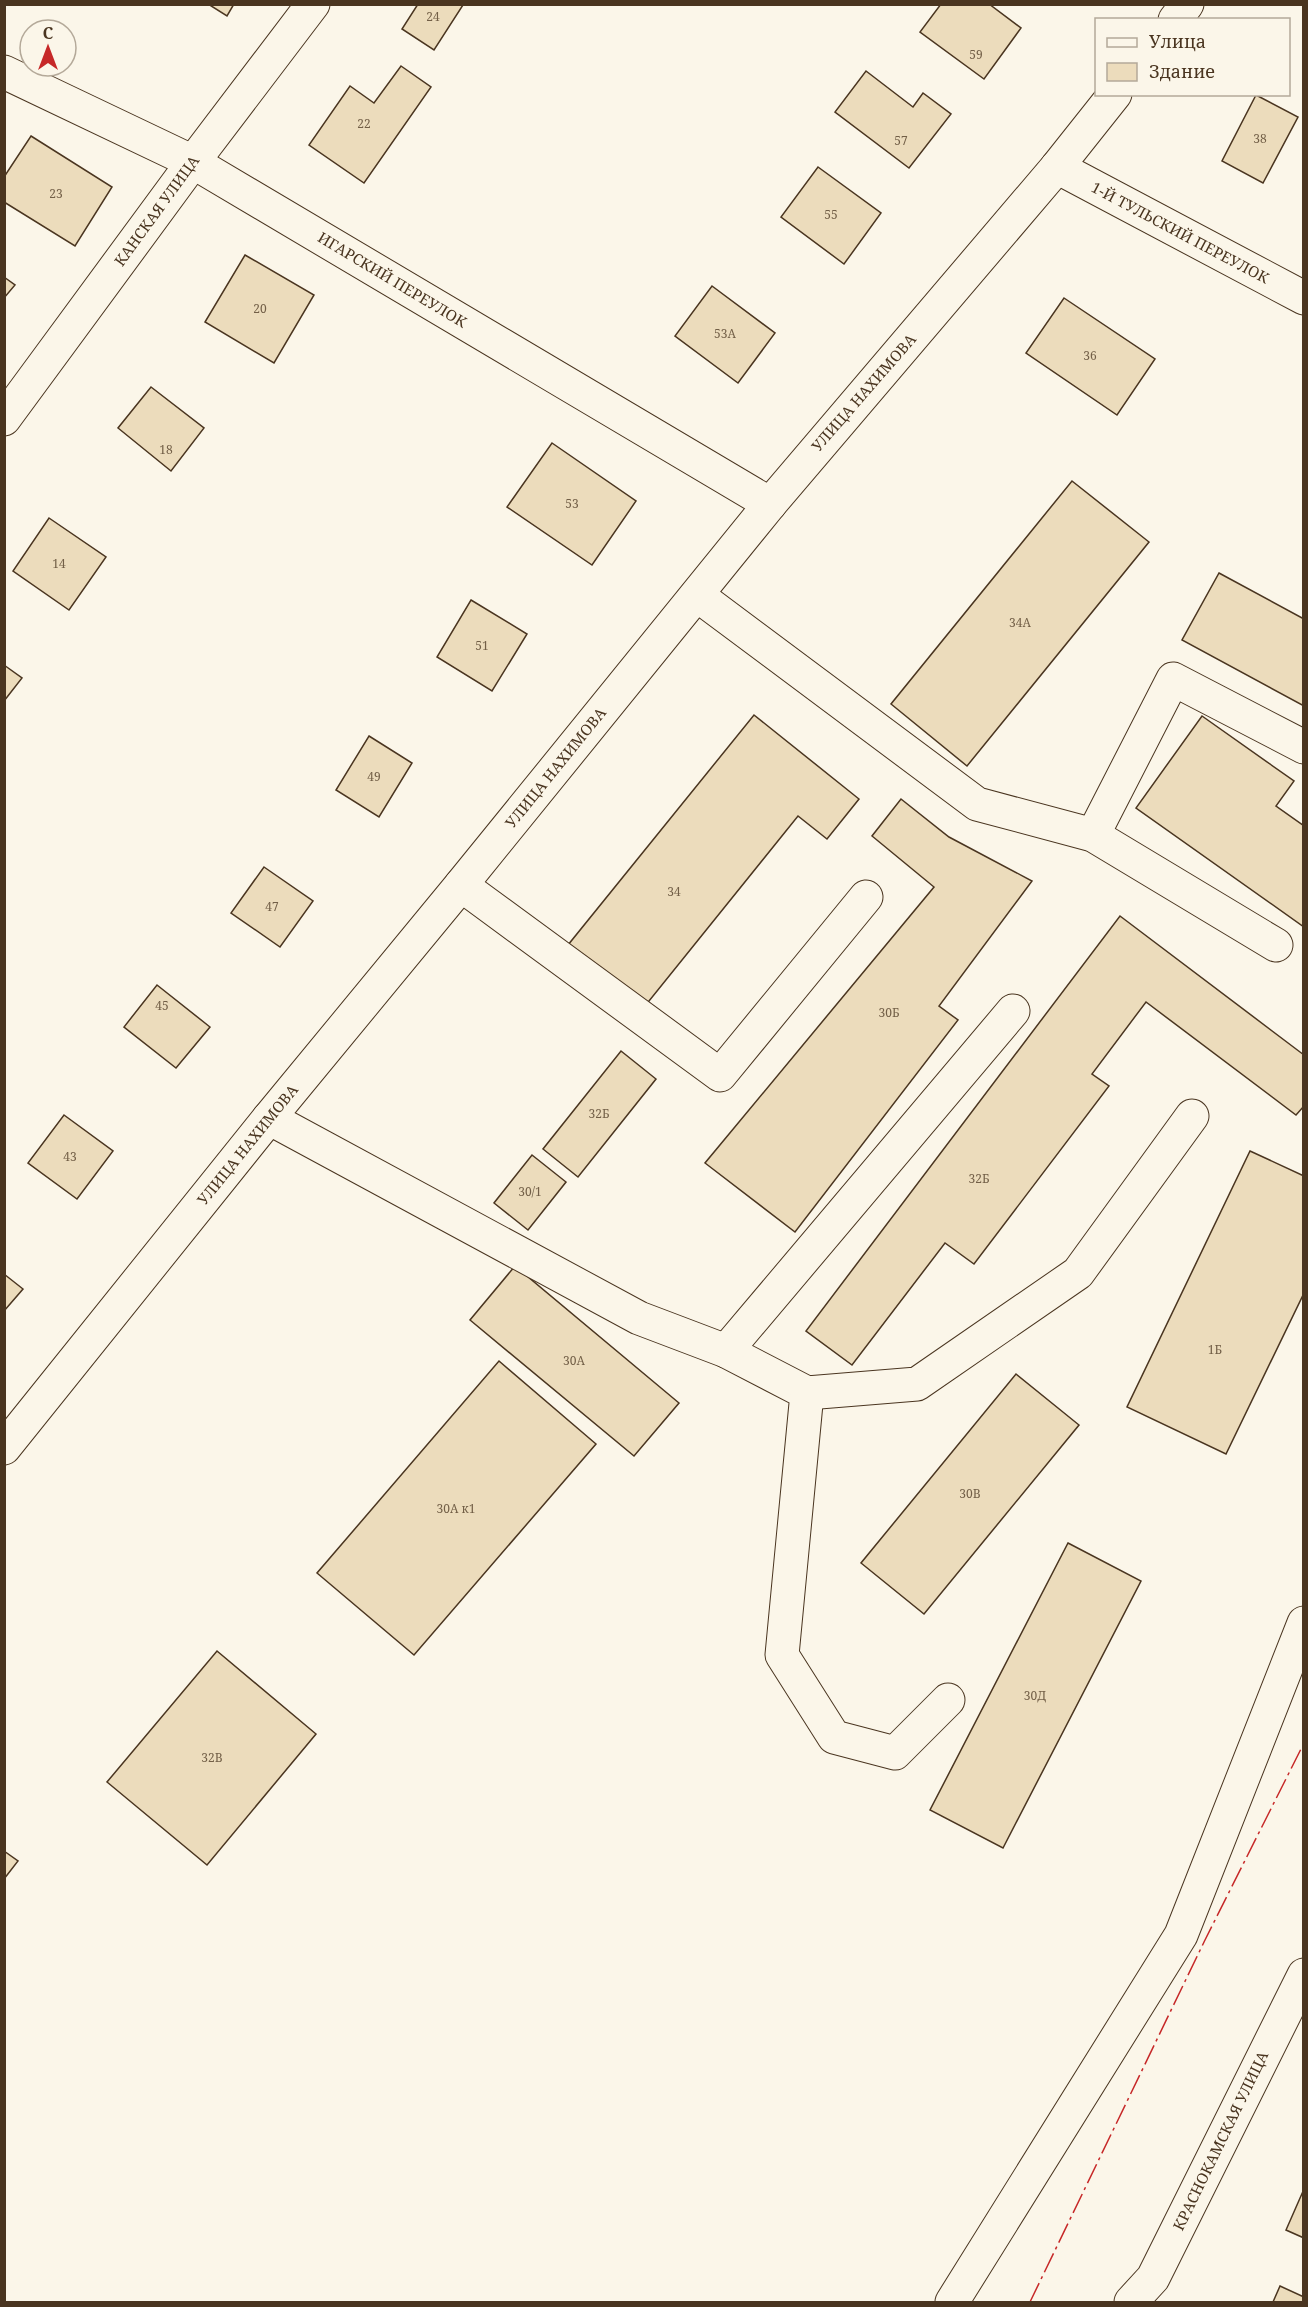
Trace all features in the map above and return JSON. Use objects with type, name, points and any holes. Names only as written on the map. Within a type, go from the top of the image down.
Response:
[{"type":"main road","name":"КАНСКАЯ УЛИЦА","points":[[4,419],[193,162],[313,4]]},
{"type":"main road","points":[[1176,18],[1186,4]]},
{"type":"main road","name":"ИГАРСКИЙ ПЕРЕУЛОК","points":[[4,72],[193,162],[770,504]]},
{"type":"main road","name":"УЛИЦА НАХИМОВА","points":[[4,1448],[269,1118],[770,504],[1057,167],[1113,96]]},
{"type":"main road","name":"1-Й ТУЛЬСКИЙ ПЕРЕУЛОК","points":[[1057,167],[1304,298]]},
{"type":"main road","points":[[697,595],[977,804],[1093,835],[1276,945]]},
{"type":"main road","points":[[1093,835],[1173,679],[1304,747]]},
{"type":"main road","points":[[461,885],[720,1075],[866,897]]},
{"type":"main road","points":[[726,1351],[1013,1011]]},
{"type":"main road","points":[[269,1118],[639,1318],[726,1351],[807,1393],[917,1384],[1078,1273],[1192,1116]]},
{"type":"main road","points":[[807,1393],[782,1655],[834,1737],[895,1753],[948,1701]]},
{"type":"main road","points":[[952,2302],[1182,1935],[1304,1623]]},
{"type":"main road","name":"КРАСНОКАМСКАЯ УЛИЦА","points":[[1131,2302],[1153,2278],[1304,1975]]},
{"type":"building","points":[[208,4],[234,4],[227,16]]},
{"type":"building","points":[[418,4],[463,5],[434,50],[402,29]]},
{"type":"building","points":[[941,4],[989,4],[1021,28],[984,79],[920,32]]},
{"type":"building","points":[[401,66],[431,87],[364,183],[309,145],[350,86],[374,103]]},
{"type":"building","points":[[866,71],[913,107],[923,93],[951,114],[909,168],[835,112]]},
{"type":"building","points":[[1255,96],[1298,117],[1263,183],[1222,161]]},
{"type":"building","points":[[31,136],[112,187],[75,246],[4,202],[4,177]]},
{"type":"building","points":[[818,167],[881,213],[844,264],[781,217]]},
{"type":"building","points":[[245,255],[314,295],[274,363],[205,322]]},
{"type":"building","points":[[4,277],[15,285],[4,298]]},
{"type":"building","points":[[712,286],[775,333],[738,383],[675,336]]},
{"type":"building","points":[[1064,298],[1155,359],[1117,415],[1026,353]]},
{"type":"building","points":[[151,387],[204,428],[171,471],[118,428]]},
{"type":"building","points":[[552,443],[636,501],[592,565],[507,507]]},
{"type":"building","points":[[1072,481],[1149,542],[967,766],[891,704]]},
{"type":"building","points":[[49,518],[106,557],[69,610],[13,571]]},
{"type":"building","points":[[1219,573],[1304,619],[1304,706],[1182,640]]},
{"type":"building","points":[[471,600],[527,634],[492,691],[437,657]]},
{"type":"building","points":[[4,665],[22,678],[4,701]]},
{"type":"building","points":[[754,715],[859,799],[827,839],[798,816],[645,1006],[568,945]]},
{"type":"building","points":[[1202,716],[1294,781],[1276,806],[1304,826],[1304,927],[1136,808]]},
{"type":"building","points":[[369,736],[412,763],[379,817],[336,790]]},
{"type":"building","points":[[901,799],[949,837],[1032,881],[939,1006],[958,1020],[795,1232],[705,1163],[934,887],[872,836]]},
{"type":"building","points":[[264,867],[313,901],[280,947],[231,913]]},
{"type":"building","points":[[1120,916],[1304,1055],[1304,1106],[1296,1115],[1146,1002],[1092,1074],[1109,1086],[974,1264],[945,1243],[852,1365],[806,1331]]},
{"type":"building","points":[[157,985],[210,1027],[176,1068],[124,1027]]},
{"type":"building","points":[[621,1051],[656,1079],[578,1177],[543,1149]]},
{"type":"building","points":[[64,1115],[113,1151],[77,1199],[28,1163]]},
{"type":"building","points":[[1250,1151],[1304,1176],[1304,1293],[1226,1454],[1127,1407]]},
{"type":"building","points":[[532,1155],[566,1182],[528,1230],[494,1203]]},
{"type":"building","points":[[515,1266],[679,1403],[634,1456],[470,1320]]},
{"type":"building","points":[[4,1274],[23,1289],[4,1311]]},
{"type":"building","points":[[499,1361],[596,1444],[414,1655],[317,1573]]},
{"type":"building","points":[[1016,1374],[1079,1425],[924,1614],[861,1563]]},
{"type":"building","points":[[1068,1543],[1141,1581],[1003,1848],[930,1810]]},
{"type":"building","points":[[217,1651],[316,1734],[207,1865],[107,1782]]},
{"type":"building","points":[[4,1851],[18,1861],[4,1879]]},
{"type":"building","points":[[1304,2189],[1304,2238],[1286,2230]]},
{"type":"building","points":[[1280,2286],[1304,2297],[1304,2302],[1273,2302]]},
{"type":"power","points":[[1030,2302],[1205,1940],[1304,1743]]}]
